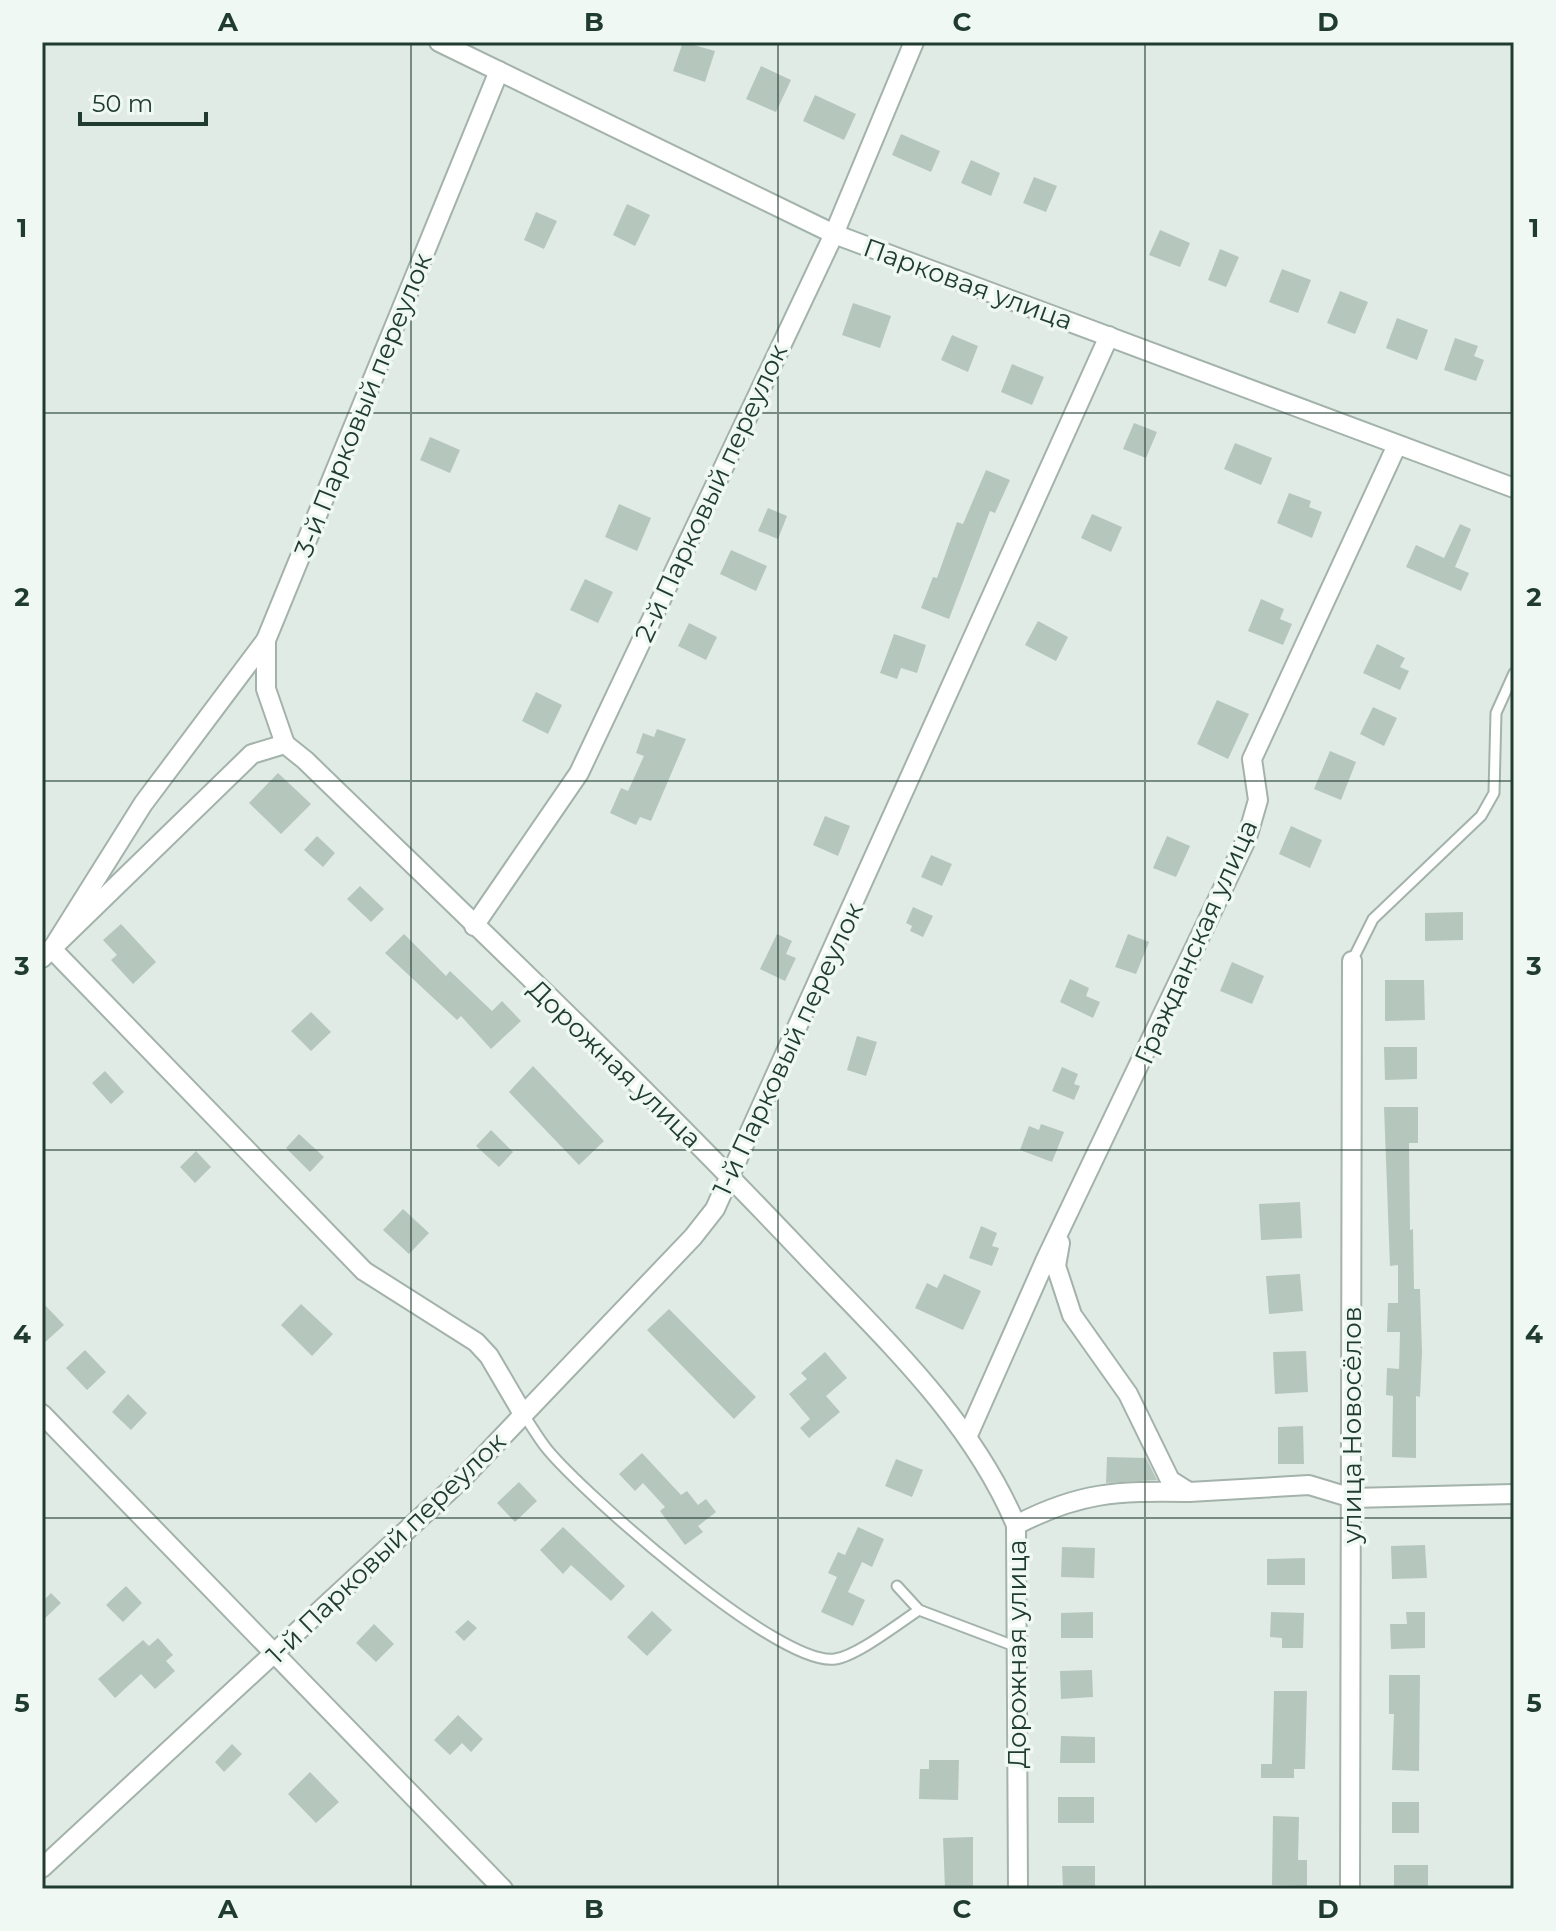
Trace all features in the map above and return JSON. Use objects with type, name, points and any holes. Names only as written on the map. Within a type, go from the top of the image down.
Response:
[{"type":"street","name":"Парковая улица","points":[[439,42],[834,234],[1514,488]]},
{"type":"street","name":"2-й Парковый переулок","points":[[474,926],[579,773],[834,234],[914,42]]},
{"type":"street","name":"3-й Парковый переулок","points":[[285,744],[266,689],[266,640],[499,71]]},
{"type":"street","name":"1-й Парковый переулок","points":[[42,1868],[277,1654],[462,1479],[693,1237],[715,1209],[732,1178],[1109,336]]},
{"type":"street","name":"Гражданская улица","points":[[968,1435],[1247,838],[1258,800],[1252,759],[1397,445]]},
{"type":"street","points":[[47,953],[143,804],[266,640]]},
{"type":"street","points":[[47,953],[252,754],[285,744]]},
{"type":"street","name":"Дорожная улица","points":[[285,744],[732,1178],[919,1376],[968,1435],[1000,1486],[1016,1525],[1018,1889]]},
{"type":"street","points":[[47,953],[364,1271],[476,1342],[489,1356],[523,1414]]},
{"type":"street","name":"улица Новосёлов","points":[[1350,1889],[1352,961]]},
{"type":"street","points":[[1066,1222],[1056,1266],[1072,1315],[1128,1394],[1170,1480],[1189,1492]]},
{"type":"street","points":[[42,1414],[503,1889]]},
{"type":"street","points":[[1016,1525],[1057,1504],[1110,1491],[1189,1492],[1309,1485],[1352,1498],[1514,1494]]},
{"type":"lane","points":[[1352,961],[1373,919],[1481,816],[1494,793],[1496,713],[1514,673]]},
{"type":"lane","points":[[523,1414],[548,1450],[669,1563],[736,1616],[815,1657],[835,1659],[850,1653],[919,1610]]},
{"type":"lane","points":[[897,1586],[919,1610],[1017,1647]]},
{"type":"building","points":[[683,42],[715,51],[705,82],[673,71]]},
{"type":"building","points":[[761,66],[791,80],[776,112],[746,99]]},
{"type":"building","points":[[815,95],[856,114],[844,140],[803,121]]},
{"type":"building","points":[[901,134],[940,151],[931,172],[892,155]]},
{"type":"building","points":[[971,160],[1000,173],[991,196],[961,183]]},
{"type":"building","points":[[1034,177],[1057,186],[1046,212],[1023,203]]},
{"type":"building","points":[[627,204],[650,215],[635,246],[613,235]]},
{"type":"building","points":[[536,212],[557,221],[544,249],[524,240]]},
{"type":"building","points":[[1160,230],[1190,243],[1180,267],[1149,255]]},
{"type":"building","points":[[1220,249],[1239,257],[1226,287],[1208,280]]},
{"type":"building","points":[[1282,269],[1311,280],[1298,313],[1269,302]]},
{"type":"building","points":[[1340,291],[1368,302],[1355,334],[1327,323]]},
{"type":"building","points":[[853,303],[891,316],[880,348],[842,335]]},
{"type":"building","points":[[1397,318],[1428,330],[1417,360],[1386,348]]},
{"type":"building","points":[[952,335],[978,346],[968,372],[941,360]]},
{"type":"building","points":[[1455,338],[1478,346],[1474,356],[1484,360],[1476,381],[1444,370]]},
{"type":"building","points":[[1012,364],[1044,377],[1032,405],[1001,392]]},
{"type":"building","points":[[1134,423],[1157,432],[1146,458],[1123,449]]},
{"type":"building","points":[[430,437],[460,450],[450,473],[420,460]]},
{"type":"building","points":[[1235,443],[1272,458],[1261,485],[1224,469]]},
{"type":"building","points":[[986,470],[1010,480],[995,513],[990,511],[949,619],[921,608],[933,577],[937,578],[957,522],[963,524]]},
{"type":"building","points":[[1289,493],[1311,501],[1309,507],[1322,512],[1312,538],[1277,523]]},
{"type":"building","points":[[619,504],[651,518],[637,551],[605,537]]},
{"type":"building","points":[[768,508],[787,516],[778,539],[758,531]]},
{"type":"building","points":[[1092,514],[1122,527],[1111,552],[1081,538]]},
{"type":"building","points":[[1460,524],[1471,529],[1455,567],[1469,573],[1461,591],[1406,567],[1416,545],[1444,558]]},
{"type":"building","points":[[731,550],[767,566],[756,591],[720,574]]},
{"type":"building","points":[[585,579],[613,592],[598,623],[570,610]]},
{"type":"building","points":[[1261,599],[1284,609],[1280,619],[1292,624],[1283,645],[1248,631]]},
{"type":"building","points":[[1038,621],[1068,637],[1056,661],[1025,645]]},
{"type":"building","points":[[689,623],[717,637],[706,660],[678,646]]},
{"type":"building","points":[[894,634],[926,645],[917,673],[901,668],[897,679],[880,673]]},
{"type":"building","points":[[1377,644],[1405,658],[1400,667],[1409,671],[1400,690],[1363,673]]},
{"type":"building","points":[[536,692],[562,705],[548,734],[522,721]]},
{"type":"building","points":[[1217,700],[1249,714],[1228,759],[1197,744]]},
{"type":"building","points":[[1373,707],[1397,718],[1384,746],[1360,734]]},
{"type":"building","points":[[657,729],[686,739],[651,821],[640,817],[636,825],[610,813],[621,788],[628,791],[644,756],[636,753],[643,733],[654,737]]},
{"type":"building","points":[[1330,751],[1356,762],[1341,800],[1314,789]]},
{"type":"building","points":[[278,773],[311,804],[281,834],[249,803]]},
{"type":"building","points":[[825,816],[850,826],[838,856],[813,845]]},
{"type":"building","points":[[1291,826],[1322,840],[1310,868],[1279,854]]},
{"type":"building","points":[[317,836],[335,853],[323,867],[304,850]]},
{"type":"building","points":[[1167,836],[1190,846],[1176,877],[1153,868]]},
{"type":"building","points":[[931,855],[952,864],[942,886],[921,877]]},
{"type":"building","points":[[360,886],[384,909],[371,922],[347,899]]},
{"type":"building","points":[[913,907],[933,916],[923,937],[910,931],[912,926],[906,923]]},
{"type":"building","points":[[1463,912],[1463,940],[1425,941],[1425,913]]},
{"type":"building","points":[[121,924],[156,962],[133,984],[111,960],[117,955],[103,940]]},
{"type":"building","points":[[404,934],[446,976],[450,971],[492,1011],[502,1001],[521,1021],[491,1049],[461,1016],[457,1020],[385,953]]},
{"type":"building","points":[[777,934],[792,941],[786,954],[796,958],[785,981],[760,969]]},
{"type":"building","points":[[1128,934],[1149,942],[1136,974],[1115,967]]},
{"type":"building","points":[[1232,962],[1264,976],[1252,1004],[1220,991]]},
{"type":"building","points":[[1070,979],[1089,988],[1086,996],[1100,1002],[1093,1018],[1060,1002]]},
{"type":"building","points":[[1385,980],[1424,980],[1425,1020],[1385,1021]]},
{"type":"building","points":[[311,1012],[331,1032],[311,1051],[291,1031]]},
{"type":"building","points":[[857,1036],[877,1042],[866,1076],[847,1070]]},
{"type":"building","points":[[1384,1047],[1417,1047],[1417,1079],[1385,1080]]},
{"type":"building","points":[[533,1066],[604,1141],[579,1165],[509,1092]]},
{"type":"building","points":[[1062,1067],[1078,1074],[1074,1084],[1080,1086],[1074,1100],[1052,1091]]},
{"type":"building","points":[[105,1071],[124,1092],[111,1104],[92,1083]]},
{"type":"building","points":[[1384,1107],[1418,1107],[1418,1143],[1409,1143],[1410,1230],[1413,1229],[1414,1289],[1420,1289],[1422,1352],[1420,1397],[1416,1396],[1416,1458],[1392,1457],[1393,1396],[1386,1395],[1387,1368],[1399,1369],[1400,1332],[1387,1332],[1388,1303],[1398,1303],[1398,1265],[1390,1266]]},
{"type":"building","points":[[1041,1124],[1064,1132],[1052,1162],[1020,1150],[1029,1126],[1039,1130]]},
{"type":"building","points":[[491,1130],[513,1152],[499,1167],[476,1146]]},
{"type":"building","points":[[299,1134],[324,1157],[310,1172],[286,1148]]},
{"type":"building","points":[[196,1151],[211,1167],[195,1183],[180,1167]]},
{"type":"building","points":[[1300,1202],[1302,1238],[1261,1240],[1259,1204]]},
{"type":"building","points":[[403,1209],[429,1233],[409,1254],[383,1230]]},
{"type":"building","points":[[981,1226],[997,1233],[992,1246],[999,1248],[992,1266],[969,1258]]},
{"type":"building","points":[[944,1274],[981,1291],[963,1330],[915,1308],[927,1283],[937,1288]]},
{"type":"building","points":[[1300,1274],[1303,1311],[1269,1314],[1266,1276]]},
{"type":"building","points":[[42,1302],[64,1325],[42,1345]]},
{"type":"building","points":[[301,1304],[333,1334],[312,1356],[281,1325]]},
{"type":"building","points":[[669,1309],[756,1397],[734,1419],[647,1330]]},
{"type":"building","points":[[85,1350],[106,1372],[87,1390],[66,1368]]},
{"type":"building","points":[[1306,1351],[1308,1392],[1275,1394],[1273,1352]]},
{"type":"building","points":[[825,1352],[847,1378],[826,1396],[840,1412],[809,1438],[800,1428],[810,1419],[789,1394],[807,1379],[801,1373]]},
{"type":"building","points":[[128,1394],[147,1413],[131,1430],[112,1412]]},
{"type":"building","points":[[1303,1426],[1304,1464],[1278,1464],[1278,1427]]},
{"type":"building","points":[[642,1453],[681,1495],[687,1491],[698,1505],[706,1499],[716,1512],[698,1526],[703,1532],[685,1545],[660,1511],[665,1507],[643,1483],[635,1491],[619,1474]]},
{"type":"building","points":[[1107,1457],[1146,1458],[1157,1480],[1106,1483]]},
{"type":"building","points":[[896,1459],[923,1470],[912,1497],[885,1486]]},
{"type":"building","points":[[519,1482],[537,1501],[515,1522],[497,1503]]},
{"type":"building","points":[[563,1527],[625,1586],[611,1601],[571,1565],[563,1574],[540,1550]]},
{"type":"building","points":[[858,1527],[884,1539],[872,1567],[862,1562],[848,1592],[865,1600],[853,1626],[821,1612],[837,1577],[828,1573],[838,1552],[845,1555]]},
{"type":"building","points":[[1425,1545],[1427,1578],[1392,1579],[1391,1546]]},
{"type":"building","points":[[1062,1547],[1095,1548],[1094,1578],[1061,1577]]},
{"type":"building","points":[[1305,1558],[1305,1585],[1267,1585],[1267,1559]]},
{"type":"building","points":[[126,1586],[142,1603],[123,1622],[106,1605]]},
{"type":"building","points":[[51,1593],[61,1603],[42,1621],[42,1602]]},
{"type":"building","points":[[652,1611],[672,1630],[647,1656],[627,1637]]},
{"type":"building","points":[[1093,1612],[1093,1638],[1061,1638],[1061,1613]]},
{"type":"building","points":[[1271,1612],[1304,1613],[1303,1648],[1282,1648],[1282,1638],[1270,1637]]},
{"type":"building","points":[[1406,1612],[1425,1612],[1425,1648],[1391,1649],[1390,1624],[1407,1624]]},
{"type":"building","points":[[468,1620],[477,1628],[464,1641],[455,1632]]},
{"type":"building","points":[[374,1624],[394,1644],[376,1662],[356,1643]]},
{"type":"building","points":[[158,1638],[173,1655],[166,1661],[175,1671],[155,1689],[141,1674],[115,1698],[98,1679],[143,1640],[149,1646]]},
{"type":"building","points":[[1092,1670],[1093,1697],[1061,1699],[1060,1671]]},
{"type":"building","points":[[1389,1675],[1420,1675],[1419,1771],[1392,1770],[1394,1714],[1389,1714]]},
{"type":"building","points":[[1274,1691],[1307,1691],[1305,1769],[1294,1769],[1294,1778],[1261,1778],[1261,1764],[1272,1764]]},
{"type":"building","points":[[458,1715],[483,1739],[471,1752],[462,1743],[450,1755],[434,1740]]},
{"type":"building","points":[[1061,1736],[1095,1737],[1095,1763],[1060,1763]]},
{"type":"building","points":[[232,1744],[242,1754],[224,1772],[215,1762]]},
{"type":"building","points":[[929,1760],[959,1760],[958,1800],[919,1799],[920,1769],[929,1769]]},
{"type":"building","points":[[310,1772],[339,1802],[316,1823],[288,1794]]},
{"type":"building","points":[[1058,1797],[1094,1797],[1094,1823],[1058,1823]]},
{"type":"building","points":[[1392,1802],[1419,1802],[1419,1833],[1392,1833]]},
{"type":"building","points":[[1273,1816],[1299,1817],[1298,1860],[1307,1860],[1307,1886],[1272,1885]]},
{"type":"building","points":[[973,1837],[973,1889],[945,1889],[943,1838]]},
{"type":"building","points":[[1394,1865],[1428,1865],[1428,1889],[1394,1889]]},
{"type":"building","points":[[1062,1866],[1095,1866],[1095,1886],[1063,1887]]}]
